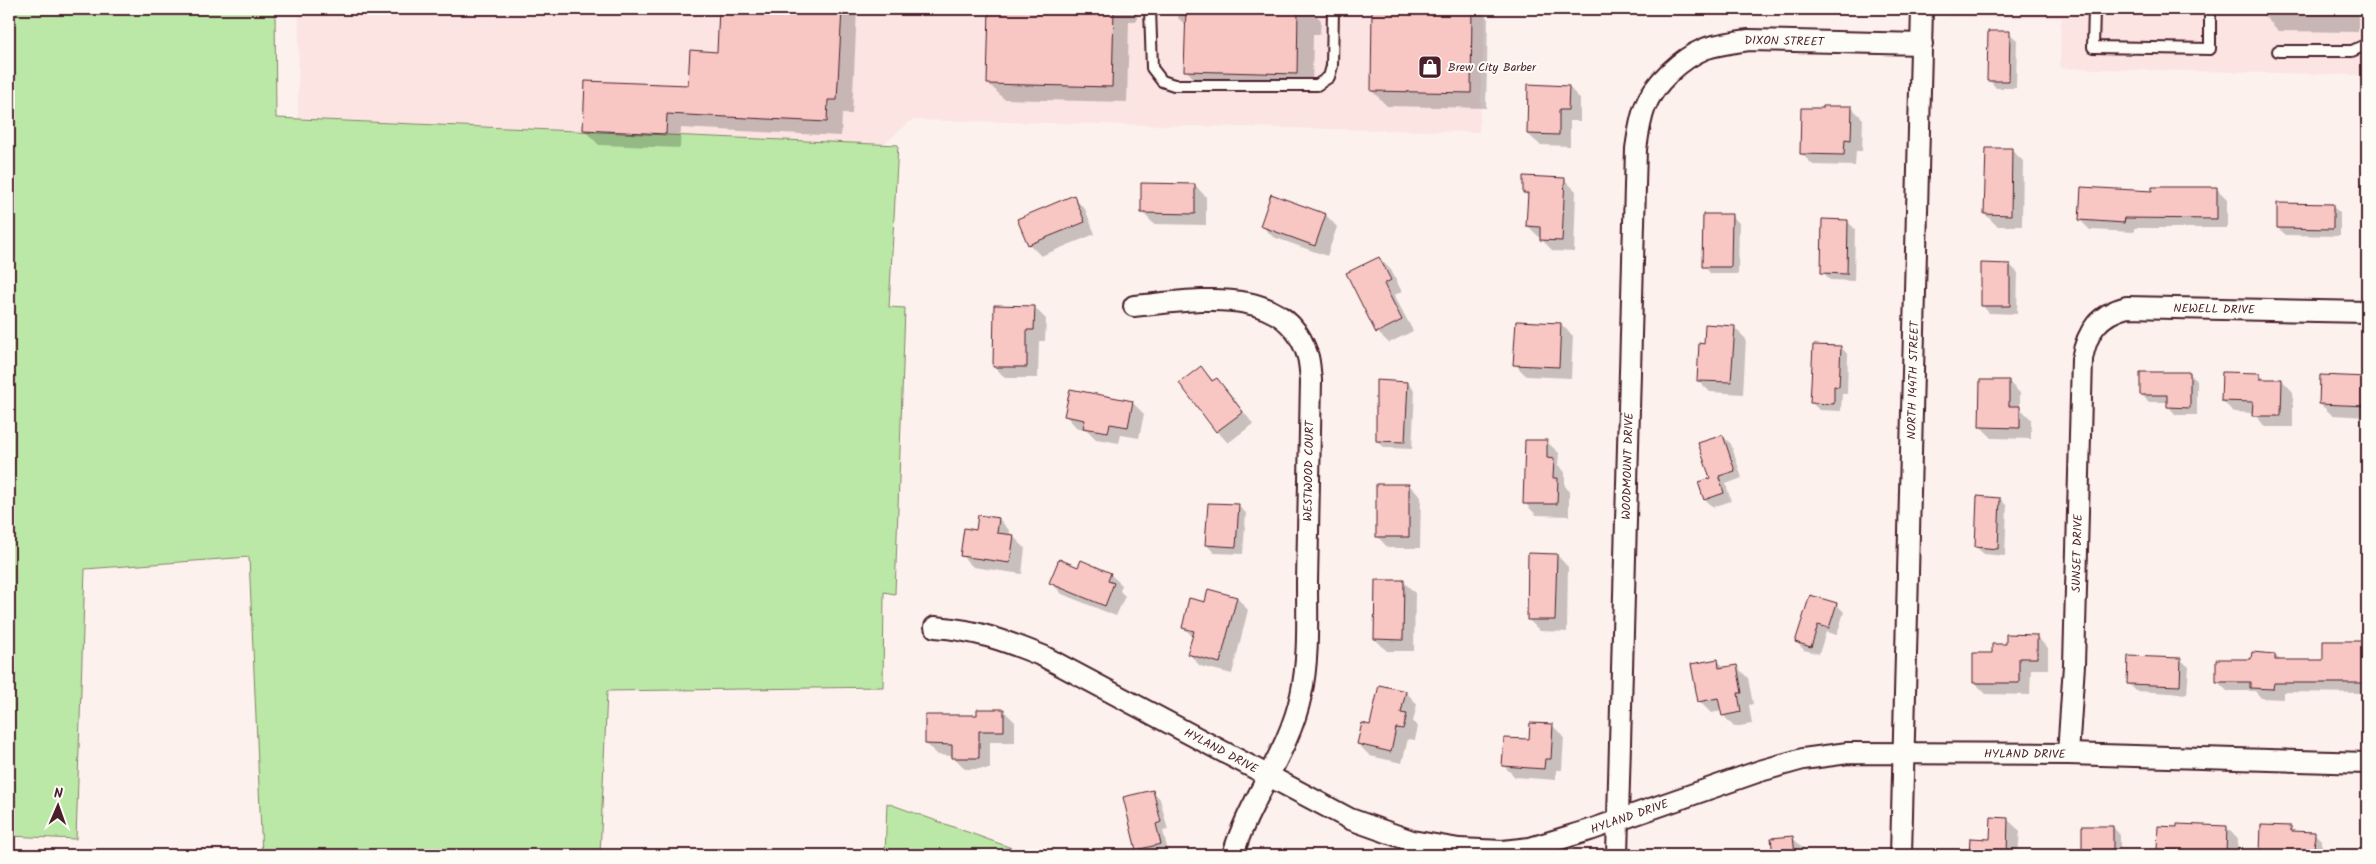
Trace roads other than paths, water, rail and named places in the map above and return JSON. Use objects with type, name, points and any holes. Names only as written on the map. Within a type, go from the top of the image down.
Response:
[{"type":"street","name":"NORTH 144TH STREET","points":[[1901,855],[1922,9]]},
{"type":"street","name":"DIXON STREET","points":[[1660,84],[1681,64],[1703,50],[1730,42],[1749,40],[1922,44]]},
{"type":"street","name":"WOODMOUNT DRIVE","points":[[1617,855],[1636,148],[1645,108],[1660,84]]},
{"type":"street","name":"WESTWOOD COURT","points":[[1134,306],[1213,300],[1248,302],[1261,306],[1290,324],[1308,358],[1311,380],[1304,673],[1295,720],[1283,749],[1238,839],[1233,855]]},
{"type":"street","name":"NEWELL DRIVE","points":[[2084,351],[2088,335],[2096,323],[2111,312],[2127,307],[2367,312]]},
{"type":"street","name":"SUNSET DRIVE","points":[[2068,754],[2074,665],[2084,351]]},
{"type":"street","name":"HYLAND DRIVE","points":[[935,627],[963,629],[1000,638],[1044,656],[1350,819],[1380,831],[1431,845],[1459,849],[1503,850],[1530,848],[1590,830],[1760,771],[1803,759],[1848,753],[2068,754],[2367,763]]},
{"type":"lane","points":[[1150,9],[1152,68],[1162,81],[1174,85],[1317,85],[1329,77],[1332,66],[1333,9]]},
{"type":"lane","points":[[2085,9],[2094,9],[2093,47],[2210,49],[2210,9]]},
{"type":"lane","points":[[2278,51],[2352,52],[2367,44]]},
{"type":"place","name":"Brew City Barber","points":[[1430,67]]}]
